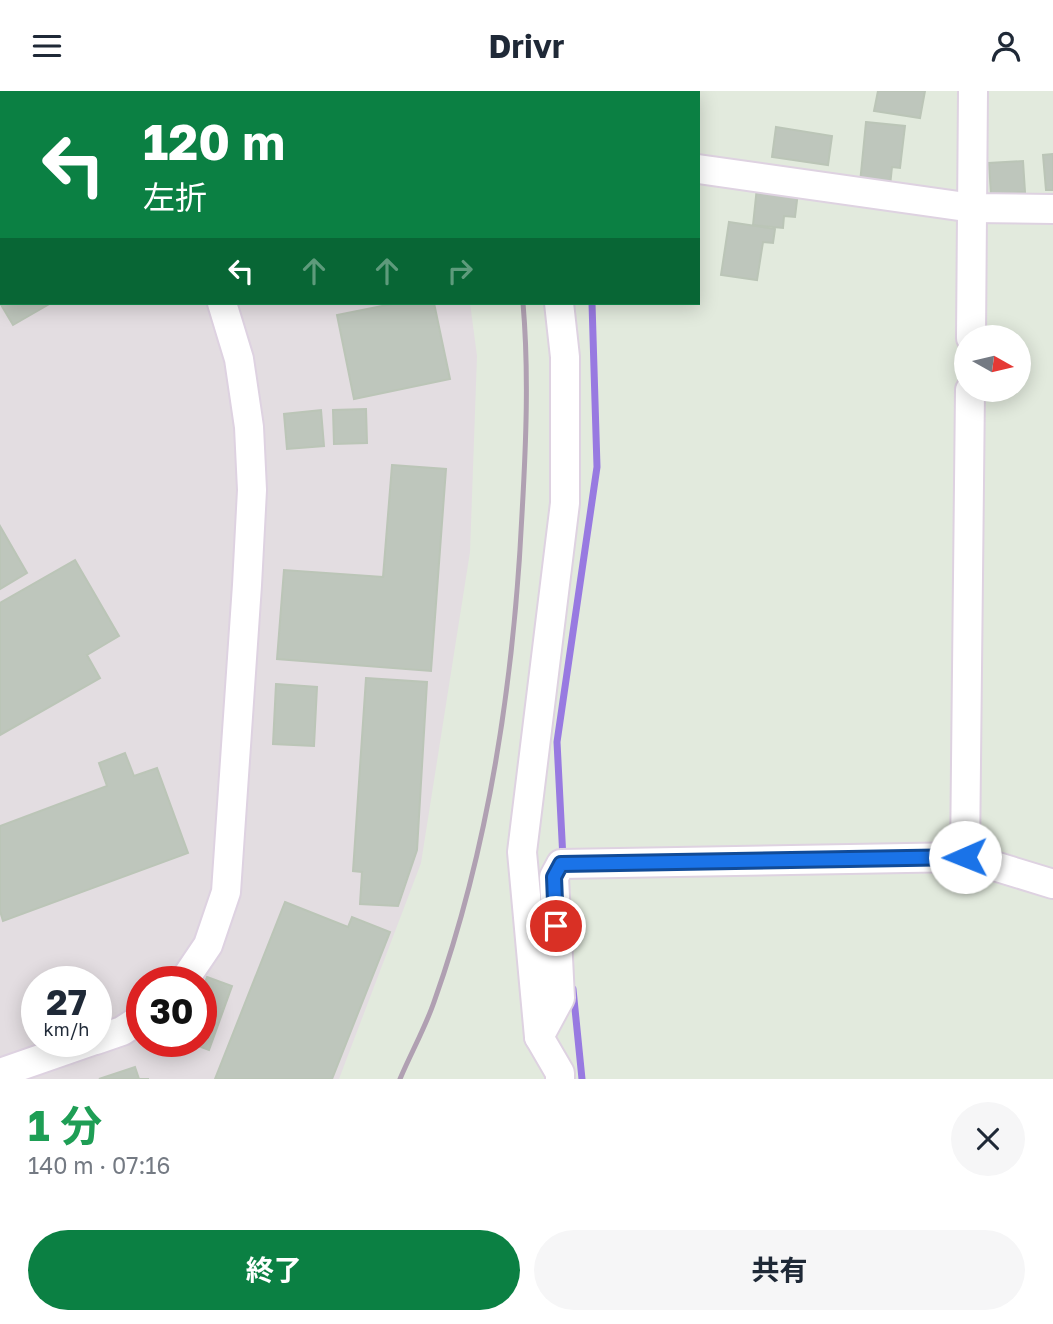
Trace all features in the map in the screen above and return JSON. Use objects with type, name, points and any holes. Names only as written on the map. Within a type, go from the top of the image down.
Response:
[{"type":"street","points":[[971,325],[973,91]]},
{"type":"street","points":[[700,169],[973,208],[1053,209]]},
{"type":"street","points":[[194,966],[208,945],[226,892],[252,490],[249,427],[239,359],[223,305]]},
{"type":"street","points":[[559,305],[565,357],[565,503],[522,852],[539,1037],[560,1073],[560,1079]]},
{"type":"street","points":[[965,857],[970,403]]},
{"type":"street","points":[[539,1037],[560,998],[554,877],[561,864],[965,857],[1053,884]]},
{"type":"street","points":[[0,1073],[47,1057]]},
{"type":"shaded area","points":[[0,305],[470,305],[477,356],[470,552],[421,863],[339,1079],[0,1079]]},
{"type":"building","points":[[878,91],[925,91],[920,118],[874,111]]},
{"type":"building","points":[[866,122],[905,126],[900,168],[892,167],[890,186],[860,183]]},
{"type":"building","points":[[776,127],[832,136],[828,165],[772,157]]},
{"type":"building","points":[[1053,154],[1053,190],[1046,190],[1043,155]]},
{"type":"building","points":[[1023,161],[1025,192],[991,194],[989,163]]},
{"type":"building","points":[[757,187],[798,192],[795,217],[784,216],[783,228],[753,225]]},
{"type":"building","points":[[729,222],[775,229],[773,243],[763,242],[757,280],[721,275]]},
{"type":"building","points":[[1,305],[48,305],[13,325]]},
{"type":"building","points":[[387,305],[434,305],[450,379],[354,399],[337,315]]},
{"type":"building","points":[[366,409],[367,443],[334,444],[333,410]]},
{"type":"building","points":[[321,410],[324,446],[287,449],[284,414]]},
{"type":"building","points":[[392,465],[446,469],[431,671],[277,659],[284,570],[383,577]]},
{"type":"building","points":[[0,526],[27,573],[0,589]]},
{"type":"building","points":[[75,560],[119,636],[87,655],[100,678],[0,735],[0,603]]},
{"type":"building","points":[[366,678],[427,682],[417,850],[398,906],[360,904],[362,872],[353,871]]},
{"type":"building","points":[[276,684],[317,687],[314,746],[273,744]]},
{"type":"building","points":[[125,753],[134,776],[157,768],[188,853],[3,921],[0,911],[0,826],[107,786],[99,763]]},
{"type":"building","points":[[285,902],[348,927],[352,917],[390,932],[332,1079],[215,1079]]},
{"type":"building","points":[[217,981],[232,986],[217,1028]]},
{"type":"building","points":[[135,1067],[139,1079],[99,1079]]},
{"type":"waterway","points":[[563,859],[557,742],[597,467],[592,305]]},
{"type":"waterway","points":[[573,989],[582,1079]]},
{"type":"railway","points":[[400,1079],[430,1012],[454,943],[496,761],[513,638],[522,514],[526,409],[523,305]]},
{"type":"route","points":[[556,926],[554,877],[561,864],[965,857]]}]
